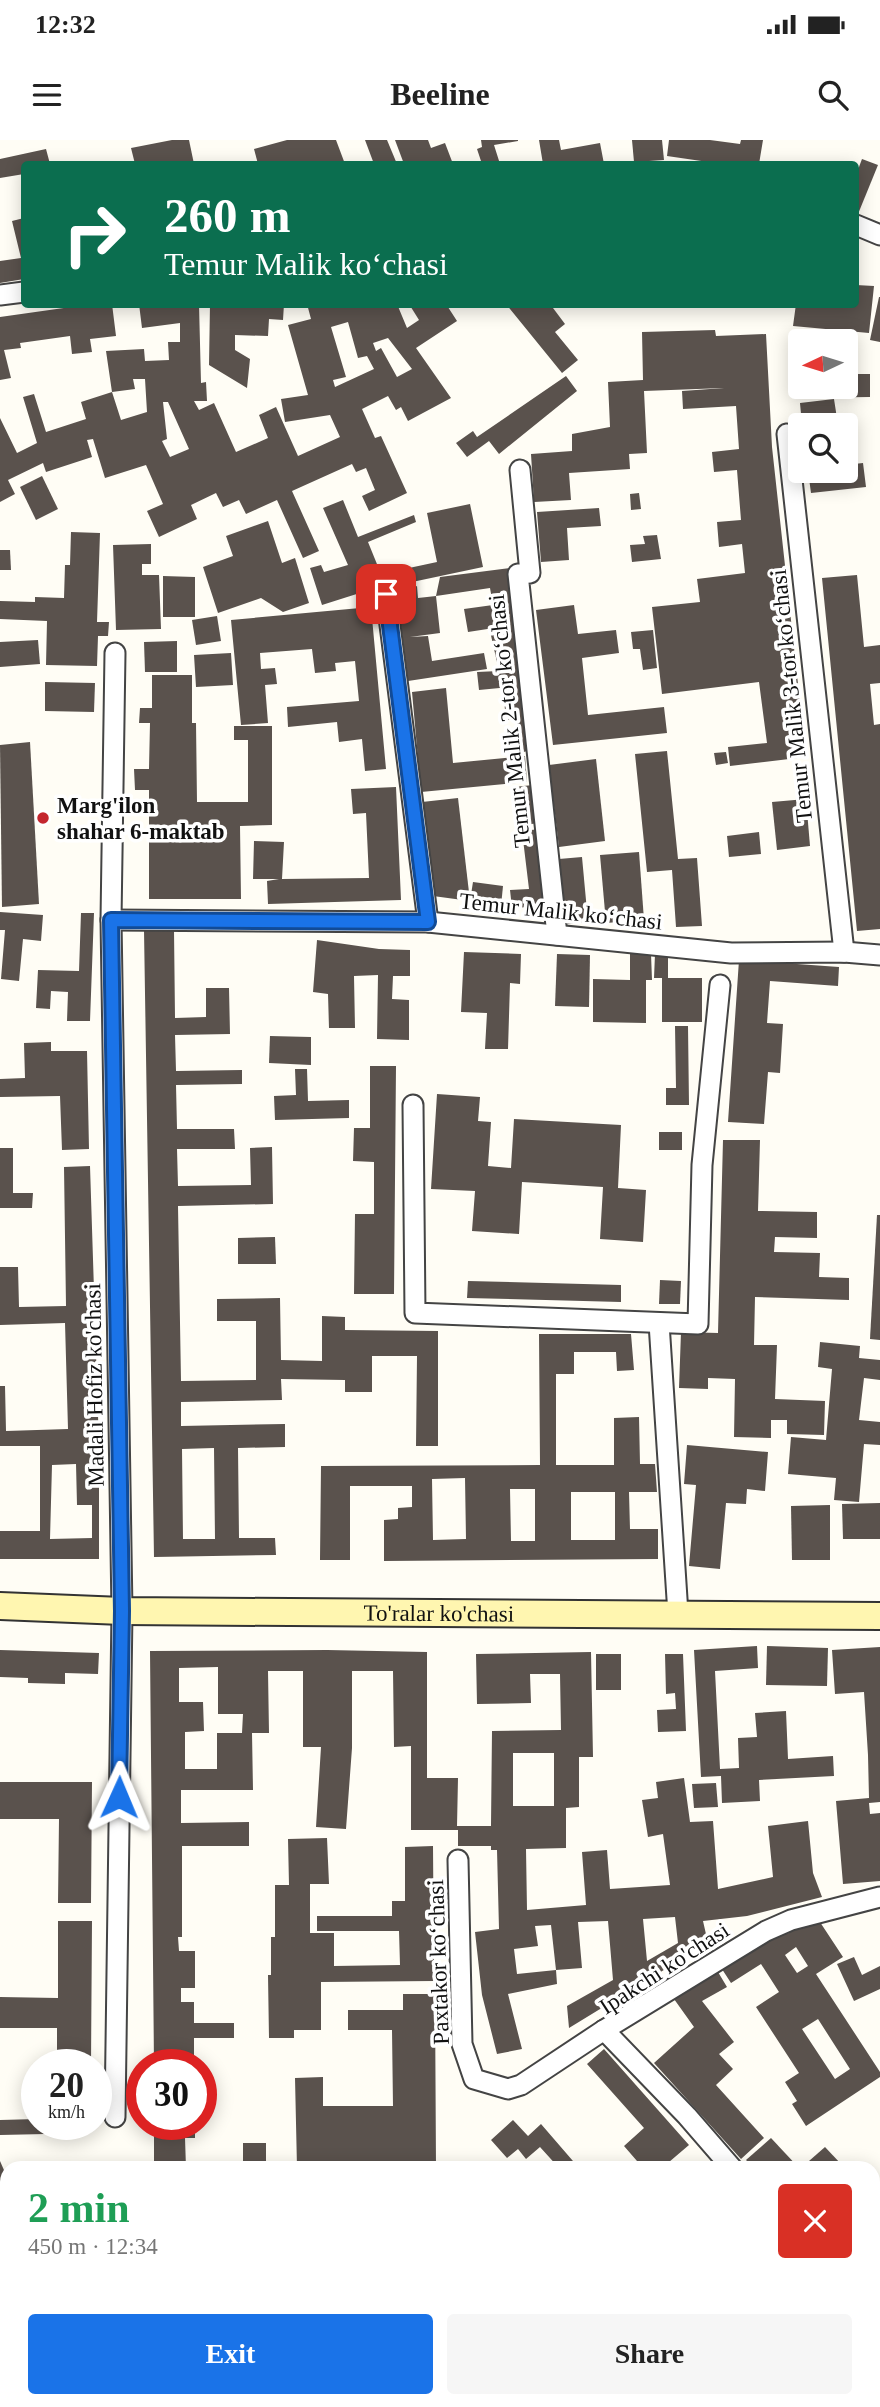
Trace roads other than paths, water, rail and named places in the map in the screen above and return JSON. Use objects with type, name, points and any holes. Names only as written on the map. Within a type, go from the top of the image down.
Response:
[{"type":"street","points":[[859,226],[880,235]]},
{"type":"street","points":[[0,295],[21,292]]},
{"type":"street","name":"Temur Malik 3-tor koʻchasi","points":[[787,434],[844,952]]},
{"type":"street","name":"Temur Malik 2-tor ko‘chasi","points":[[520,470],[530,573],[518,574],[556,934]]},
{"type":"street","points":[[386,594],[428,922]]},
{"type":"street","name":"Madali Hofiz ko'chasi","points":[[115,653],[111,920],[122,1611],[115,2117]]},
{"type":"street","name":"Temur Malik koʻchasi","points":[[111,920],[428,922],[731,953],[844,952],[880,955]]},
{"type":"street","points":[[413,1105],[415,1313],[698,1324],[702,1166],[720,985]]},
{"type":"street","points":[[659,1323],[678,1614]]},
{"type":"street","name":"To'ralar ko'chasi","points":[[0,1606],[122,1611],[880,1616]]},
{"type":"street","name":"Paxtakor koʻchasi","points":[[458,1860],[462,2044],[474,2079],[508,2089],[521,2085],[604,2030]]},
{"type":"street","name":"Ipakchi ko'chasi","points":[[726,2161],[687,2116],[604,2030],[766,1931],[791,1920],[880,1897]]},
{"type":"place","name":"Marg'ilon shahar 6-maktab","points":[[43,818]]}]
